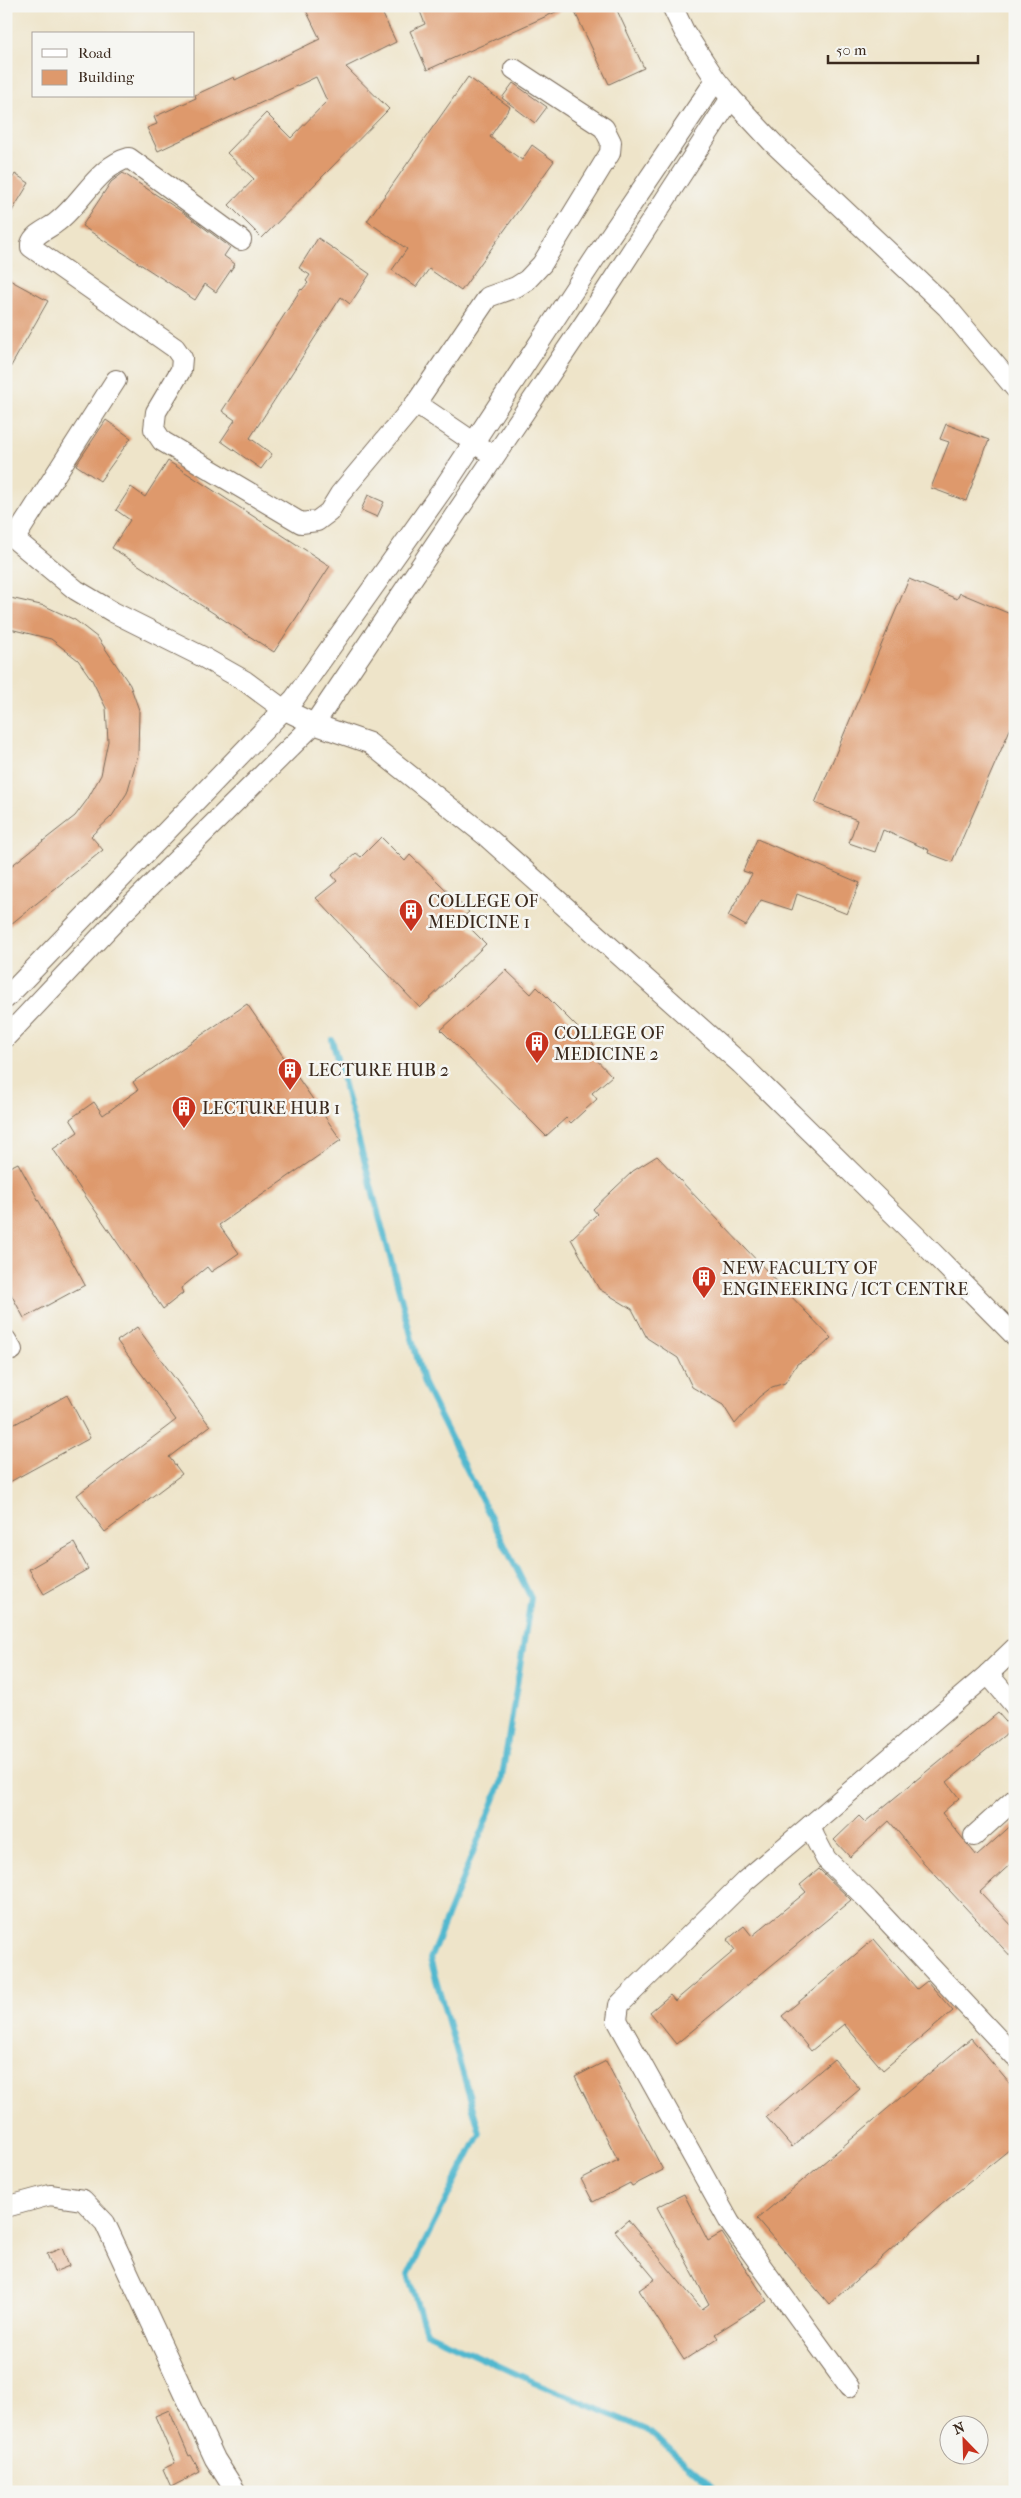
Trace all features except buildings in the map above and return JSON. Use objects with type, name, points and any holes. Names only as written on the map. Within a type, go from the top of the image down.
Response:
[{"type":"street","points":[[672,6],[684,31],[716,80],[731,98],[773,143],[947,307],[1015,388]]},
{"type":"street","points":[[241,240],[129,158],[112,165],[64,217],[35,237],[31,247],[175,348],[182,358],[181,370],[156,412],[154,430],[162,441],[301,523],[317,521],[329,512],[340,494],[416,403],[488,297],[516,287],[527,280],[542,264],[610,153],[611,142],[604,128],[514,69]]},
{"type":"street","points":[[6,998],[294,699],[445,486],[595,258],[716,80]]},
{"type":"street","points":[[6,1036],[122,914],[314,724],[495,457],[731,98]]},
{"type":"street","points":[[116,380],[10,535],[76,590],[113,612],[216,664],[245,681],[283,709],[314,724],[369,743],[486,836],[741,1064],[1015,1336]]},
{"type":"street","points":[[416,403],[495,457]]},
{"type":"street","points":[[850,2387],[730,2223],[617,2020],[619,2006],[745,1880],[1014,1650]]},
{"type":"street","points":[[988,1674],[1015,1706]]},
{"type":"street","points":[[974,1836],[1015,1799]]},
{"type":"street","points":[[811,1825],[814,1836],[826,1858],[868,1900],[1015,2057]]},
{"type":"street","points":[[6,2207],[50,2195],[83,2200],[104,2224],[215,2459],[236,2492]]},
{"type":"waterway","points":[[332,1040],[424,1384],[531,1598],[501,1783],[430,1959],[480,2133],[408,2275],[426,2332],[532,2381],[647,2430],[719,2492]]},
{"type":"place","name":"COLLEGE OF MEDICINE 1","points":[[411,932]]},
{"type":"place","name":"COLLEGE OF MEDICINE 2","points":[[537,1064]]},
{"type":"place","name":"LECTURE HUB 2","points":[[290,1091]]},
{"type":"place","name":"LECTURE HUB 1","points":[[184,1129]]},
{"type":"place","name":"NEW FACULTY OF ENGINEERING / ICT CENTRE","points":[[704,1299]]}]
